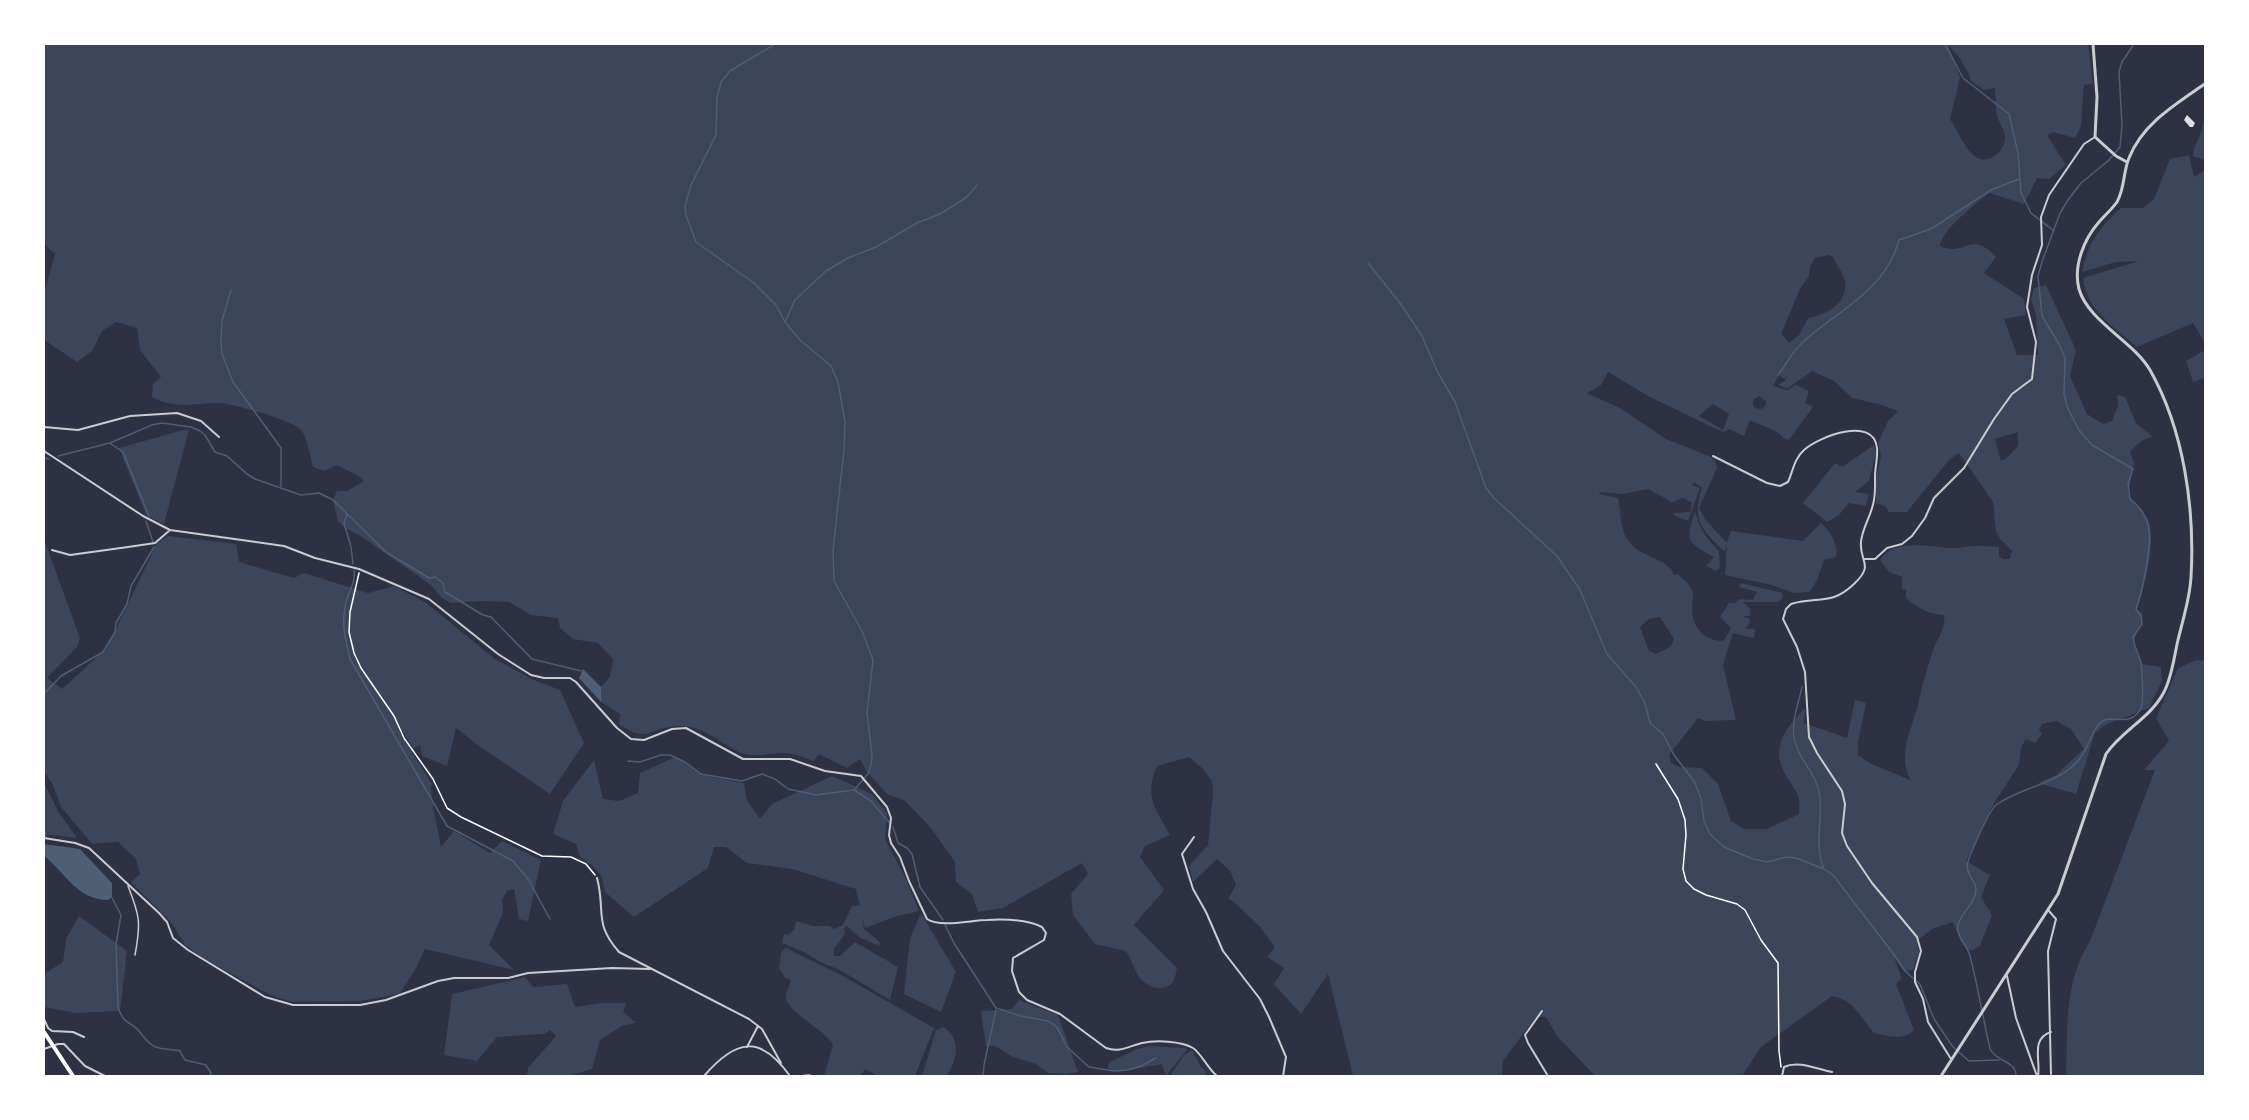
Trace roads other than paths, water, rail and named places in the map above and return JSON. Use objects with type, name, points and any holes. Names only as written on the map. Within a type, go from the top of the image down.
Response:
[{"type":"main road","points":[[44,1032],[73,1077]]},
{"type":"street","points":[[2093,44],[2097,97],[2095,137],[2116,156],[2127,162]]},
{"type":"street","points":[[1941,1077],[2007,976],[2065,880],[2106,754],[2116,739],[2155,707],[2165,690],[2172,667],[2191,577],[2189,508],[2179,443],[2166,403],[2146,364],[2136,351],[2084,301],[2078,283],[2078,264],[2086,242],[2098,223],[2119,198],[2127,162],[2138,141],[2159,117],[2205,83]]},
{"type":"street","points":[[1952,1058],[1926,1017],[1923,999],[1915,982],[1921,945],[1911,928],[1872,883],[1847,846],[1842,833],[1844,796],[1812,744],[1807,718],[1805,672],[1783,614],[1791,604],[1838,597],[1862,576],[1865,569],[1887,548],[1902,544],[1912,536],[1925,518],[1934,498],[1964,468],[2012,394],[2032,379],[2036,342],[2027,307],[2032,275],[2042,245],[2041,217],[2049,195],[2084,144],[2095,137]]},
{"type":"street","points":[[44,427],[78,429],[130,416],[177,413],[201,421],[219,437]]},
{"type":"street","points":[[1713,456],[1767,483],[1780,486],[1788,482],[1797,458],[1808,447],[1849,430],[1862,430],[1869,434],[1876,443],[1877,457],[1873,506],[1860,545],[1865,559],[1865,569]]},
{"type":"street","points":[[44,451],[143,516],[170,530],[284,546],[315,558],[359,569],[429,599],[498,654],[531,675],[570,678],[576,682],[617,728],[632,739],[644,740],[676,728],[686,728],[743,759],[790,759],[825,771],[852,773],[865,779],[887,807],[891,818],[889,835],[891,843],[900,857],[927,919],[940,923],[1013,920],[1030,922],[1042,927],[1046,933],[1044,940],[1016,955],[1011,962],[1019,992],[1027,1000],[1060,1014],[1106,1048],[1113,1050],[1119,1051],[1153,1042],[1185,1045],[1198,1053],[1205,1065],[1217,1077]]},
{"type":"street","points":[[52,550],[70,555],[155,543],[170,530]]},
{"type":"street","points":[[1865,559],[1875,559]]},
{"type":"street","points":[[1194,837],[1182,854],[1187,877],[1223,951],[1260,999],[1269,1017],[1286,1057],[1283,1077]]},
{"type":"street","points":[[44,838],[75,843],[89,848],[159,913],[167,922],[173,938],[188,950],[265,997],[293,1005],[366,1004],[454,978],[508,978],[528,973],[612,968],[650,969]]},
{"type":"street","points":[[597,878],[602,926],[609,941],[619,952],[758,1026],[771,1042],[790,1077]]},
{"type":"street","points":[[2048,910],[2056,920],[2048,951],[2051,1074]]},
{"type":"street","points":[[2007,976],[2016,1018],[2038,1077]]},
{"type":"street","points":[[1542,1011],[1525,1035],[1548,1077]]},
{"type":"street","points":[[44,1019],[50,1030],[73,1032],[84,1037]]},
{"type":"street","points":[[747,1047],[758,1026]]},
{"type":"street","points":[[2038,1077],[2038,1042],[2044,1034],[2050,1032]]},
{"type":"street","points":[[44,1049],[64,1044],[85,1066],[105,1077]]},
{"type":"street","points":[[704,1077],[727,1053],[747,1047],[765,1051],[781,1063]]},
{"type":"street","points":[[1782,1077],[1782,1071],[1786,1065],[1796,1064],[1832,1072]]},
{"type":"lane","points":[[126,881],[139,914],[140,927],[135,955]]},
{"type":"lane","points":[[799,1077],[809,1075],[812,1077]]},
{"type":"waterway","points":[[775,44],[730,71],[721,82],[717,98],[716,135],[691,185],[685,206],[696,242],[754,283],[776,305],[785,322],[800,340],[831,366],[838,382],[845,422],[833,550],[834,581],[862,631],[873,660],[867,713],[871,765],[868,774],[854,790]]},
{"type":"waterway","points":[[1945,44],[1963,78],[2009,114],[2018,153],[2021,193],[2031,213],[2054,231]]},
{"type":"waterway","points":[[2016,1076],[2013,1067],[1993,1054],[1990,1049],[1970,956],[1958,931],[1959,922],[1973,900],[1976,890],[1968,870],[1968,861],[1984,824],[1996,805],[2068,770],[2080,758],[2099,724],[2109,719],[2131,718],[2142,705],[2141,663],[2133,637],[2142,624],[2141,616],[2136,609],[2144,577],[2149,529],[2144,514],[2130,499],[2128,484],[2133,469],[2092,445],[2079,430],[2068,409],[2064,394],[2065,358],[2042,316],[2038,276],[2060,213],[2068,200],[2081,183],[2108,161],[2120,147],[2122,125],[2119,72],[2122,62],[2134,44]]},
{"type":"waterway","points":[[1778,375],[1801,344],[1871,287],[1892,258],[1899,240],[1931,229],[1991,190],[2019,179]]},
{"type":"waterway","points":[[785,322],[795,300],[826,271],[848,258],[876,247],[917,223],[940,214],[967,197],[977,185]]},
{"type":"waterway","points":[[1368,263],[1400,303],[1422,336],[1437,371],[1455,402],[1486,488],[1557,556],[1580,590],[1607,654],[1636,687],[1645,703],[1650,723],[1663,734],[1674,755],[1694,781],[1701,798],[1704,821],[1710,834],[1724,847],[1753,859],[1768,862],[1786,857],[1796,858],[1833,875],[1905,971],[1920,984],[1934,1019],[1953,1047],[1969,1061],[1999,1060]]},
{"type":"waterway","points":[[231,290],[222,321],[222,354],[233,382],[281,448],[281,486]]},
{"type":"waterway","points":[[58,456],[110,443],[152,425],[162,423],[191,427],[205,435],[215,452],[227,456],[255,479],[301,495],[319,493],[333,500],[386,552],[429,578],[435,577],[443,583],[445,592],[483,615],[491,617],[532,659],[581,671]]},
{"type":"waterway","points":[[111,444],[123,452],[149,516]]},
{"type":"waterway","points":[[44,458],[49,459]]},
{"type":"waterway","points":[[347,514],[344,523],[353,564]]},
{"type":"waterway","points":[[146,521],[153,542]]},
{"type":"waterway","points":[[44,694],[61,676],[103,652],[127,604],[131,586],[154,547]]},
{"type":"waterway","points":[[354,570],[354,579],[346,602],[344,617],[345,637],[350,659],[447,826],[513,861],[528,879],[550,919]]},
{"type":"waterway","points":[[1802,687],[1793,731],[1796,745],[1816,781],[1820,797],[1819,850],[1823,867]]},
{"type":"waterway","points":[[628,761],[640,762],[661,755],[670,755],[685,762],[701,774],[742,781],[762,774],[775,779],[788,789],[816,795],[854,790],[871,801],[889,822]]},
{"type":"waterway","points":[[893,827],[898,843],[912,854],[920,887],[943,920]]},
{"type":"waterway","points":[[44,829],[46,837]]},
{"type":"waterway","points":[[112,898],[121,915],[116,944],[118,1007],[123,1017],[153,1046],[180,1051],[185,1060],[206,1065],[211,1073],[210,1076]]},
{"type":"waterway","points":[[945,925],[996,1008],[1048,1021],[1057,1027],[1067,1047],[1089,1067],[1114,1071],[1128,1070],[1156,1058]]},
{"type":"waterway","points":[[983,1076],[996,1010]]}]
